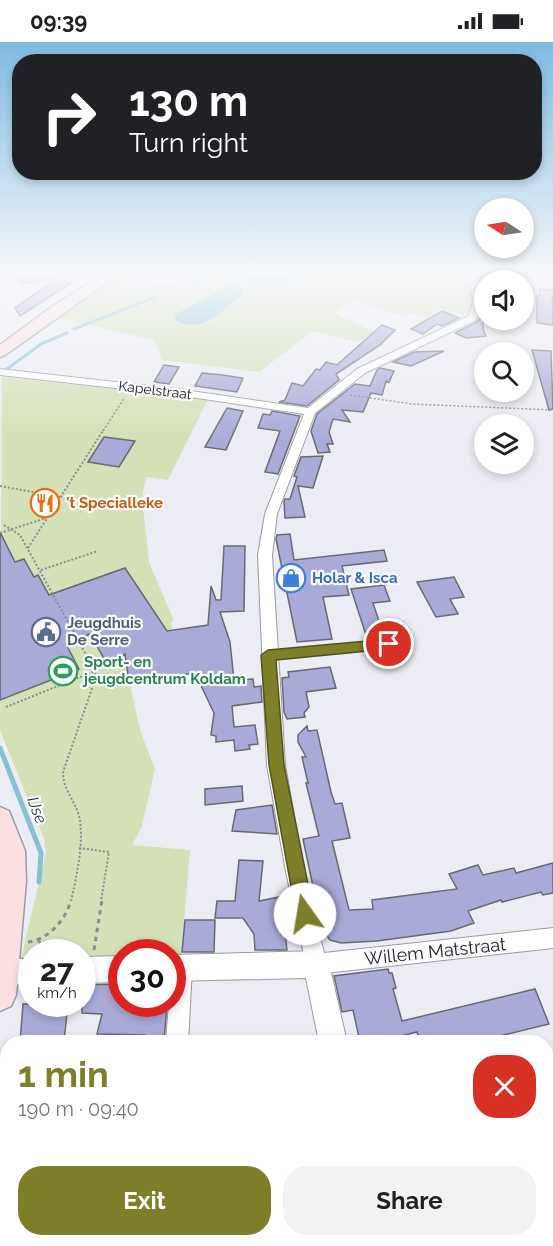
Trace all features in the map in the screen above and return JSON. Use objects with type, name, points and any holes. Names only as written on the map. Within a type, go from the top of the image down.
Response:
[{"type":"main road","points":[[0,352],[32,328]]},
{"type":"main road","points":[[0,819],[11,851],[9,978]]},
{"type":"street","points":[[331,1035],[295,872],[276,765],[268,655],[265,555],[267,533],[271,514],[310,412],[333,392],[373,364],[451,328]]},
{"type":"street","name":"Kapelstraat","points":[[3,373],[131,387],[310,412]]},
{"type":"street","name":"Willem Matstraat","points":[[316,964],[553,938]]},
{"type":"street","points":[[186,968],[316,964]]},
{"type":"street","points":[[177,1017],[177,1035]]},
{"type":"lane","points":[[268,655],[389,644]]},
{"type":"path","points":[[28,548],[131,387]]},
{"type":"path","points":[[333,392],[412,404],[553,410]]},
{"type":"path","points":[[0,486],[33,490],[41,495],[60,497]]},
{"type":"path","points":[[0,533],[47,518]]},
{"type":"path","points":[[4,525],[20,535],[28,548],[95,671],[96,677],[62,776],[80,817],[79,848],[69,905],[57,924],[42,939]]},
{"type":"path","points":[[40,570],[98,551]]},
{"type":"path","points":[[6,707],[95,671]]},
{"type":"path","points":[[79,848],[109,852],[92,939]]},
{"type":"green space","points":[[102,328],[367,328],[375,332],[358,342],[313,331],[259,372],[162,360],[154,340]]},
{"type":"green space","name":"Sport- en jeugdcentrum Koldam","points":[[2,377],[208,399],[168,480],[146,477],[142,498],[149,562],[174,621],[171,622],[176,650],[125,661],[140,730],[155,769],[142,826],[132,845],[190,850],[183,939],[108,939],[108,958],[96,957],[96,939],[26,939],[46,852],[44,839],[0,730]]},
{"type":"building","points":[[378,328],[395,330],[380,345],[336,374],[339,380],[307,406],[279,402],[285,400],[292,383],[303,386],[316,369],[320,370],[326,362],[337,365]]},
{"type":"building","points":[[412,328],[431,328],[423,334]]},
{"type":"building","points":[[465,328],[474,328],[483,330],[486,336],[466,338],[455,333]]},
{"type":"building","points":[[534,350],[551,351],[553,409],[549,410]]},
{"type":"building","points":[[444,351],[411,366],[393,362],[414,352]]},
{"type":"building","points":[[164,365],[179,367],[169,384],[154,382]]},
{"type":"building","points":[[380,368],[394,371],[389,382],[386,381],[382,395],[371,393],[363,412],[342,410],[350,422],[333,419],[329,432],[333,444],[327,444],[330,452],[318,453],[311,431],[317,414],[355,384],[370,386]]},
{"type":"building","points":[[202,373],[243,378],[237,392],[195,386]]},
{"type":"building","points":[[227,408],[243,411],[226,450],[205,447]]},
{"type":"building","points":[[272,411],[300,416],[278,474],[265,472],[280,431],[258,428],[263,414],[270,415]]},
{"type":"building","points":[[104,437],[135,441],[119,467],[88,462]]},
{"type":"building","points":[[323,456],[313,488],[298,486],[305,517],[285,518],[284,501],[290,499],[297,477],[294,476],[301,457]]},
{"type":"building","points":[[0,532],[15,562],[24,559],[34,577],[38,575],[49,595],[125,568],[167,631],[208,625],[211,586],[216,600],[221,600],[224,546],[245,546],[244,611],[220,612],[230,642],[234,680],[253,679],[254,687],[261,686],[262,702],[232,706],[234,727],[255,725],[258,744],[249,745],[250,749],[235,751],[234,740],[216,742],[216,736],[211,735],[214,713],[195,673],[129,682],[125,654],[106,662],[90,634],[66,644],[79,669],[0,700]]},
{"type":"building","points":[[290,534],[294,560],[384,550],[387,561],[342,566],[349,595],[323,597],[332,639],[297,642],[276,539],[277,535]]},
{"type":"building","points":[[454,577],[464,597],[450,599],[458,614],[436,617],[417,582]]},
{"type":"building","points":[[384,585],[390,601],[373,603],[383,633],[366,635],[351,589]]},
{"type":"building","points":[[330,667],[336,688],[306,692],[309,707],[304,713],[305,717],[287,719],[284,712],[282,678],[289,677],[288,672]]},
{"type":"building","points":[[307,726],[308,731],[317,730],[331,792],[335,804],[342,803],[350,838],[332,841],[349,910],[373,909],[372,900],[457,889],[449,874],[478,865],[483,875],[514,868],[516,873],[553,863],[553,893],[543,895],[541,892],[502,902],[501,900],[468,911],[474,923],[451,931],[377,941],[341,943],[330,940],[322,929],[303,839],[319,836],[306,783],[308,783],[302,757],[306,757],[298,742],[298,735]]},
{"type":"building","points":[[242,786],[243,801],[205,805],[205,789]]},
{"type":"building","points":[[272,805],[277,834],[232,831],[236,810]]},
{"type":"building","points":[[239,860],[263,861],[259,901],[289,895],[295,925],[292,926],[293,932],[285,933],[287,950],[255,950],[254,934],[243,918],[215,918],[217,901],[235,901]]},
{"type":"building","points":[[185,920],[215,920],[214,952],[186,952],[186,939],[183,939]]},
{"type":"building","points":[[388,969],[389,973],[392,973],[396,988],[393,989],[402,1021],[535,989],[549,1024],[504,1035],[418,1035],[417,1032],[405,1035],[358,1035],[353,1010],[342,1012],[334,976]]},
{"type":"building","points":[[108,984],[108,1017],[166,1017],[165,1035],[97,1034],[102,1014],[96,1014],[96,985]]},
{"type":"building","points":[[22,1017],[67,1017],[65,1035],[21,1035]]},
{"type":"waterway","name":"IJse","points":[[0,374],[41,344],[67,333]]},
{"type":"waterway","name":"IJse","points":[[0,748],[41,853],[39,882]]},
{"type":"place","name":"'t Specialleke","points":[[45,503]]},
{"type":"place","name":"Holar & Isca","points":[[291,578]]},
{"type":"place","name":"Jeugdhuis De Serre","points":[[46,632]]},
{"type":"place","name":"Sport- en jeugdcentrum Koldam","points":[[63,671]]},
{"type":"route","points":[[305,914],[276,765],[268,655],[389,644]]}]
